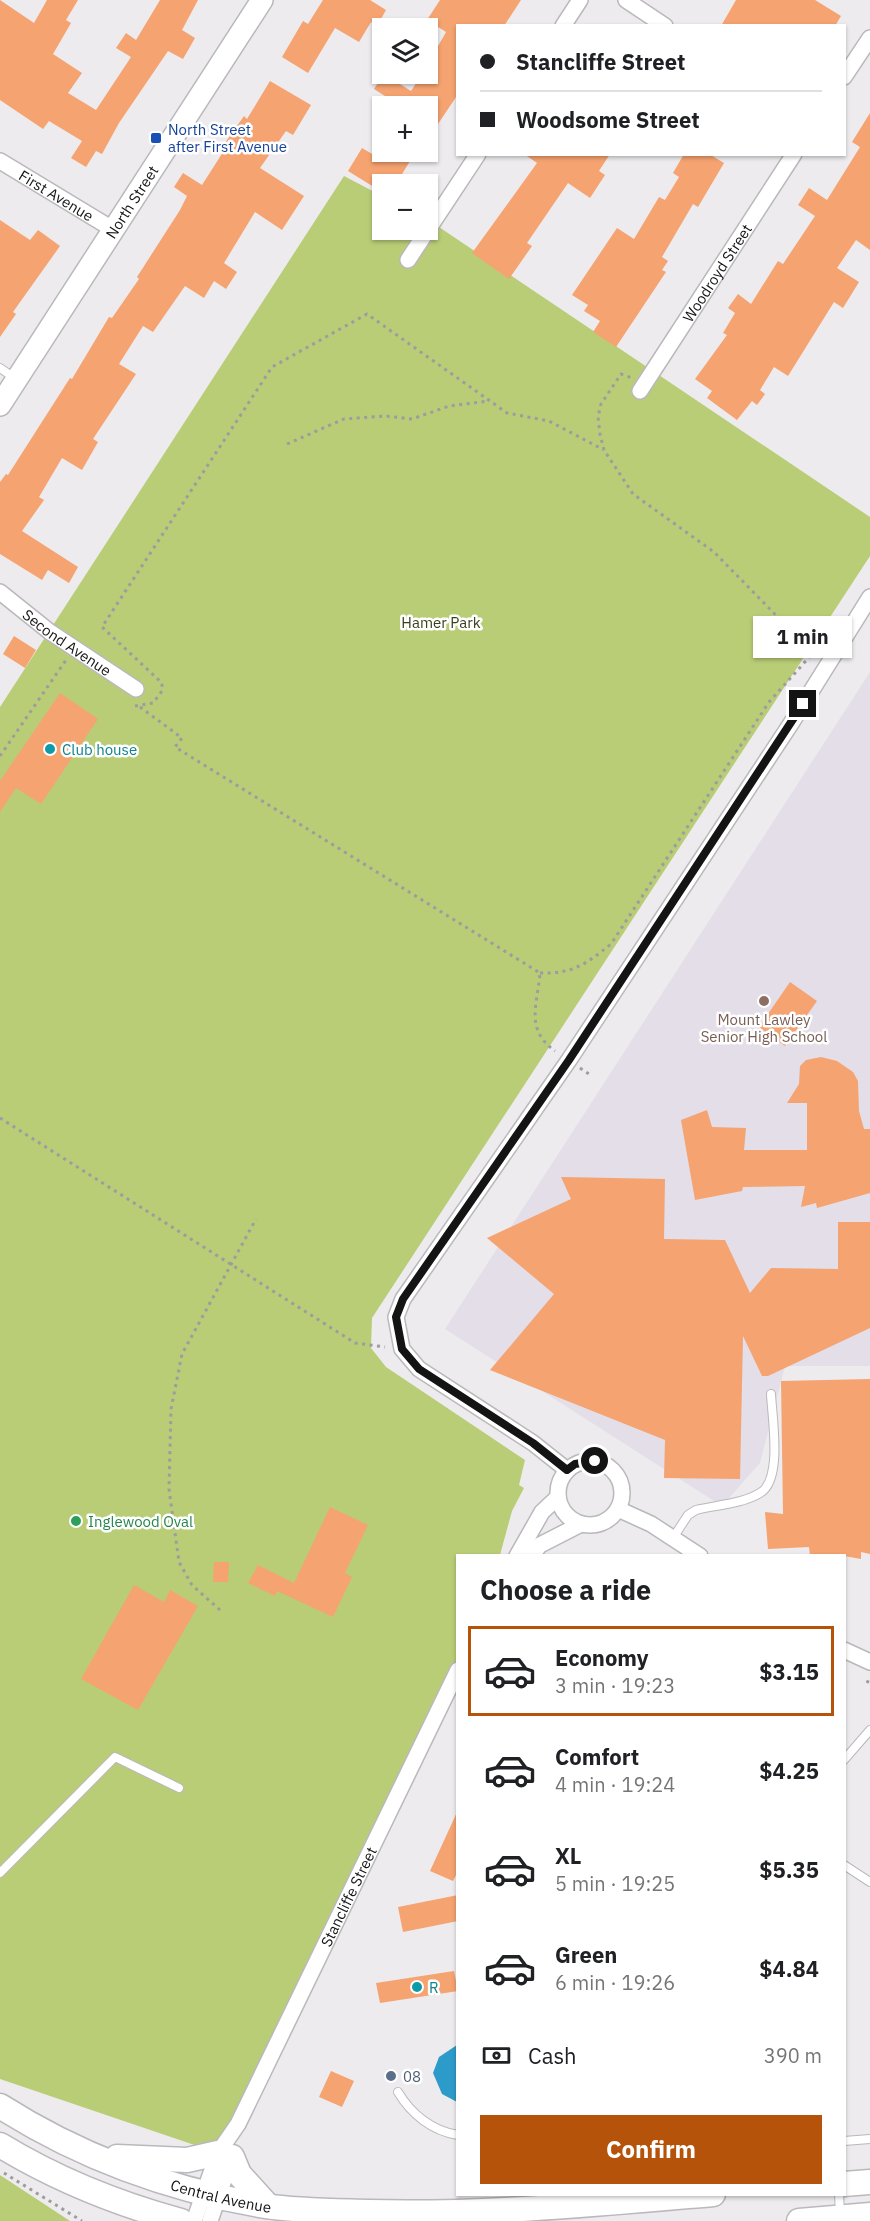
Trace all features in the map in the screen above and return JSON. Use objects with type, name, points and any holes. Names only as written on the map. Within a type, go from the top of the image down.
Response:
[{"type":"main road","name":"North Street","points":[[0,405],[9,374],[114,230],[262,0]]},
{"type":"main road","name":"Central Avenue","points":[[0,2106],[30,2125],[154,2179],[210,2195],[268,2206],[397,2213],[477,2211],[685,2196]]},
{"type":"main road","points":[[0,2145],[25,2160],[89,2190],[181,2221]]},
{"type":"main road","points":[[97,2156],[187,2160],[225,2155],[268,2206]]},
{"type":"main road","points":[[846,2184],[870,2182]]},
{"type":"main road","points":[[799,2221],[840,2206],[870,2215]]},
{"type":"street","points":[[564,24],[580,0]]},
{"type":"street","points":[[626,0],[662,24]]},
{"type":"street","points":[[846,74],[870,38]]},
{"type":"street","points":[[408,260],[477,156]]},
{"type":"street","name":"Woodroyd Street","points":[[642,388],[793,156]]},
{"type":"street","name":"First Avenue","points":[[0,161],[114,230]]},
{"type":"street","name":"Second Avenue","points":[[0,592],[132,695]]},
{"type":"street","points":[[567,1470],[533,1443],[419,1369],[402,1349],[396,1317],[403,1299],[569,1060],[785,732],[870,597]]},
{"type":"street","points":[[533,1554],[540,1545],[581,1524],[596,1525],[605,1522],[618,1509],[622,1499],[619,1479],[605,1464],[585,1461],[567,1470],[558,1485],[558,1497],[563,1511],[581,1524]]},
{"type":"street","points":[[518,1554],[542,1512],[558,1497]]},
{"type":"street","points":[[618,1509],[674,1538],[696,1554]]},
{"type":"street","points":[[846,1651],[870,1662]]},
{"type":"street","name":"Stancliffe Street","points":[[194,2221],[210,2195],[238,2124],[456,1674]]},
{"type":"street","name":"Stancliffe Street","points":[[210,2195],[210,2221]]},
{"type":"lane","points":[[674,1538],[688,1515],[696,1510],[761,1493],[770,1484],[774,1469],[771,1394]]},
{"type":"lane","points":[[846,1758],[870,1730]]},
{"type":"lane","points":[[0,1873],[115,1757],[179,1788]]},
{"type":"lane","points":[[846,1866],[870,1882]]},
{"type":"lane","points":[[398,2092],[404,2103],[428,2124],[456,2134]]},
{"type":"lane","points":[[846,2141],[870,2139]]},
{"type":"path","points":[[140,707],[153,703],[162,691],[162,683],[102,627],[272,367],[367,314],[507,413],[549,421],[604,450]]},
{"type":"path","points":[[132,695],[140,707],[182,738],[175,747],[540,973],[560,974],[585,965],[611,944],[770,702],[813,653],[714,552],[633,494],[604,450],[598,417],[601,404],[621,374],[642,388]]},
{"type":"path","points":[[287,444],[344,419],[386,416],[412,419],[449,406],[489,400]]},
{"type":"path","points":[[0,756],[65,660],[75,665]]},
{"type":"path","points":[[540,973],[535,1029],[542,1041],[589,1074]]},
{"type":"path","points":[[0,1118],[356,1343],[402,1349]]},
{"type":"path","points":[[219,1610],[192,1585],[179,1562],[169,1489],[171,1409],[182,1354],[256,1219]]},
{"type":"path","points":[[867,1683],[870,1677]]},
{"type":"path","points":[[0,2170],[82,2221]]},
{"type":"shaded area","name":"Mount Lawley Senior High School","points":[[870,672],[870,1366],[785,1366],[760,1463],[722,1506],[445,1329]]},
{"type":"green space","name":"Hamer Park","points":[[344,176],[372,191],[372,240],[438,240],[438,226],[870,517],[870,556],[372,1318],[371,1348],[386,1367],[525,1460],[519,1485],[524,1488],[512,1511],[500,1554],[456,1554],[456,1671],[218,2153],[0,2079],[0,707]]},
{"type":"green space","points":[[0,2175],[70,2221],[0,2221]]},
{"type":"water","points":[[456,2046],[456,2101],[442,2094],[433,2073],[439,2057]]},
{"type":"building","points":[[0,0],[34,23],[47,0],[78,0],[66,20],[71,23],[53,54],[82,73],[68,93],[96,110],[131,57],[116,48],[126,33],[136,40],[160,0],[198,0],[182,30],[195,38],[183,59],[168,51],[119,123],[102,154],[96,151],[86,167],[71,158],[82,141],[49,121],[43,129],[0,100]]},
{"type":"building","points":[[323,0],[370,0],[386,10],[382,18],[372,18],[372,23],[359,42],[335,28],[308,73],[282,57],[303,21],[308,24]]},
{"type":"building","points":[[440,0],[521,0],[505,24],[456,24],[456,97],[438,124],[438,96],[385,96],[374,89],[377,84],[400,84],[411,91],[416,84],[438,84],[438,46],[446,32],[438,27],[438,18],[428,18]]},
{"type":"building","points":[[736,0],[815,0],[841,16],[836,24],[722,24]]},
{"type":"building","points":[[270,81],[311,105],[293,135],[286,131],[260,168],[304,196],[282,230],[255,212],[224,263],[237,272],[226,289],[214,281],[204,298],[185,286],[153,332],[143,326],[119,364],[136,374],[93,439],[98,442],[82,470],[62,458],[39,497],[44,500],[22,531],[78,567],[69,583],[48,570],[42,580],[0,554],[0,482],[6,474],[8,475],[70,378],[72,379],[109,317],[112,318],[139,279],[137,277],[180,210],[187,196],[174,187],[183,173],[202,185],[225,149],[222,147],[244,116],[247,119]]},
{"type":"building","points":[[870,113],[870,250],[856,240],[837,268],[859,282],[843,308],[834,302],[788,376],[774,367],[760,390],[765,394],[757,405],[752,401],[737,420],[707,398],[712,391],[695,379],[727,335],[723,333],[735,313],[728,308],[738,294],[751,304],[778,261],[783,264],[815,216],[798,205],[809,188],[827,200],[860,147],[852,142]]},
{"type":"building","points":[[362,148],[372,154],[372,162],[409,162],[402,174],[372,174],[372,186],[348,171]]},
{"type":"building","points":[[527,156],[609,156],[599,171],[605,175],[590,198],[568,183],[527,243],[532,246],[509,279],[472,253],[537,163]]},
{"type":"building","points":[[683,156],[712,156],[724,163],[698,207],[693,204],[662,257],[668,261],[662,270],[666,272],[616,347],[593,332],[600,321],[584,311],[588,305],[572,295],[617,228],[634,239],[659,197],[665,200],[679,177],[673,173]]},
{"type":"building","points":[[0,220],[30,240],[38,230],[60,246],[13,312],[16,314],[0,337]]},
{"type":"building","points":[[14,636],[36,650],[25,668],[3,654]]},
{"type":"building","name":"Club house","points":[[60,693],[98,719],[41,804],[16,788],[0,812],[0,781]]},
{"type":"building","points":[[790,982],[817,1001],[785,1046],[759,1027]]},
{"type":"building","points":[[821,1057],[837,1061],[853,1072],[858,1081],[859,1111],[864,1129],[870,1129],[870,1193],[817,1208],[816,1203],[801,1207],[805,1186],[743,1187],[742,1191],[695,1200],[681,1120],[707,1110],[712,1127],[746,1128],[744,1150],[807,1150],[807,1103],[787,1103],[799,1084],[800,1066],[806,1060]]},
{"type":"building","points":[[561,1177],[665,1179],[664,1239],[725,1240],[750,1293],[771,1268],[838,1269],[838,1222],[870,1222],[870,1328],[768,1376],[762,1376],[743,1336],[740,1479],[664,1478],[665,1440],[490,1370],[554,1294],[487,1238],[571,1199]]},
{"type":"building","points":[[870,1379],[870,1554],[861,1552],[861,1559],[846,1556],[846,1554],[810,1554],[809,1547],[768,1549],[765,1512],[783,1514],[781,1381]]},
{"type":"building","points":[[330,1507],[368,1525],[345,1573],[352,1577],[333,1617],[277,1591],[275,1596],[248,1583],[258,1565],[294,1583]]},
{"type":"building","points":[[214,1562],[229,1562],[228,1582],[213,1582]]},
{"type":"building","points":[[134,1585],[164,1602],[170,1590],[198,1606],[138,1710],[81,1679]]},
{"type":"building","points":[[456,1814],[456,1875],[453,1881],[430,1871]]},
{"type":"building","points":[[456,1895],[456,1921],[403,1932],[398,1907]]},
{"type":"building","name":"R","points":[[454,1971],[456,1991],[380,2003],[376,1983]]},
{"type":"building","points":[[331,2071],[354,2081],[342,2107],[319,2097]]},
{"type":"place","name":"North Street after First Avenue","points":[[156,138]]},
{"type":"place","name":"Club house","points":[[50,749]]},
{"type":"place","name":"Mount Lawley Senior High School","points":[[764,1001]]},
{"type":"place","name":"Inglewood Oval","points":[[76,1521]]},
{"type":"place","name":"R","points":[[417,1987]]},
{"type":"place","name":"08","points":[[391,2076]]},
{"type":"route","points":[[595,1461],[575,1464],[567,1470],[533,1443],[419,1369],[402,1349],[396,1317],[403,1299],[569,1060],[803,704]]}]
